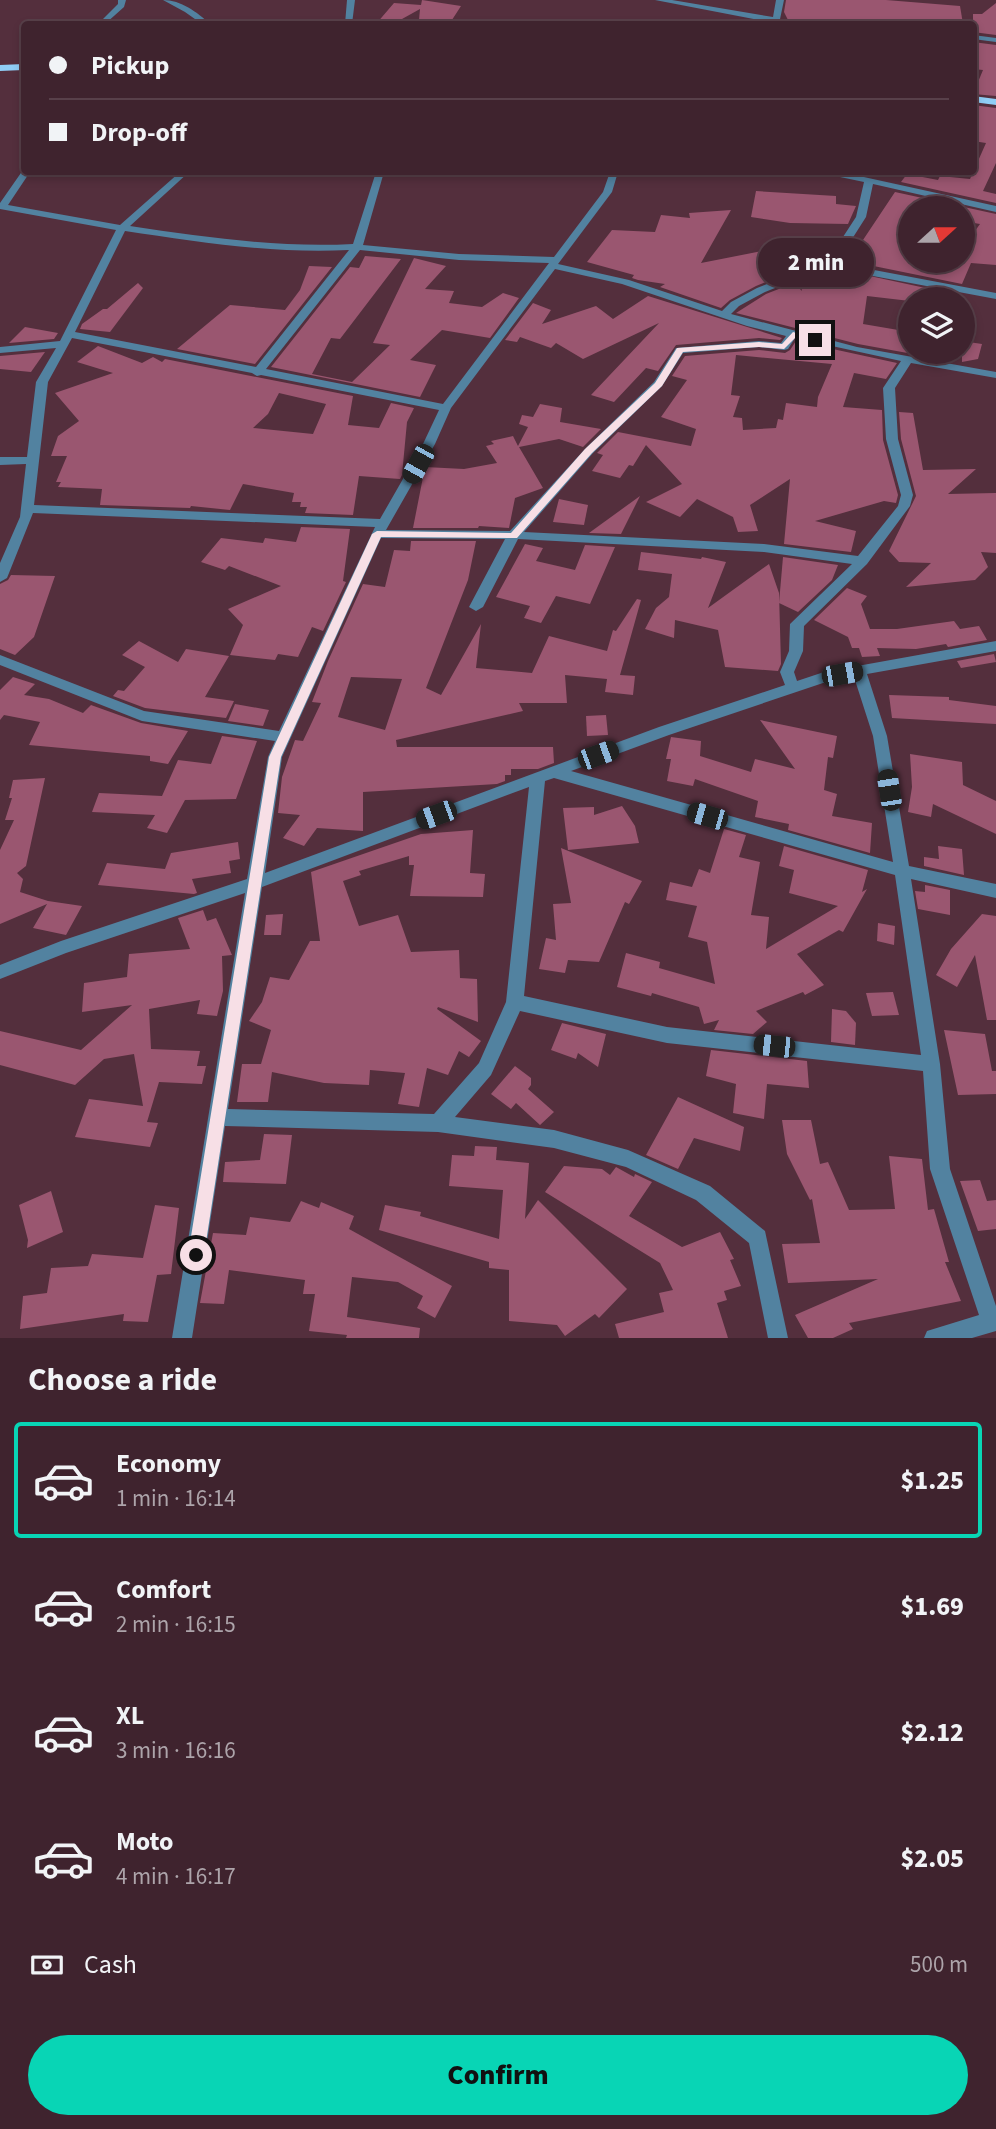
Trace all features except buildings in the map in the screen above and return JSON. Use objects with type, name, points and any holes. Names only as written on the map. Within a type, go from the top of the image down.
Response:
[{"type":"highway","points":[[0,68],[21,67]]},
{"type":"highway","points":[[977,100],[996,103]]},
{"type":"street","points":[[104,21],[121,5],[122,0]]},
{"type":"street","points":[[167,0],[188,10],[202,21]]},
{"type":"street","points":[[349,21],[351,0]]},
{"type":"street","points":[[659,0],[771,21]]},
{"type":"street","points":[[776,21],[780,0]]},
{"type":"street","points":[[977,38],[996,40]]},
{"type":"street","points":[[24,175],[2,206],[69,220],[206,240],[298,248],[357,247],[556,263],[625,282],[724,315],[857,350],[898,357]]},
{"type":"street","points":[[0,576],[28,509],[42,382],[122,228],[181,175]]},
{"type":"street","points":[[257,373],[357,247],[379,175]]},
{"type":"street","points":[[182,1338],[275,757],[381,528],[446,408],[607,192],[613,175]]},
{"type":"street","points":[[844,175],[996,209]]},
{"type":"street","points":[[724,315],[735,304],[761,290],[832,262],[862,217],[869,180]]},
{"type":"street","points":[[832,262],[897,278],[996,296]]},
{"type":"street","points":[[475,607],[513,536],[589,451],[658,384],[680,349],[759,344],[784,347],[793,334]]},
{"type":"street","points":[[0,350],[66,339],[446,408]]},
{"type":"street","points":[[793,688],[787,672],[796,651],[797,624],[824,601],[862,561],[904,506],[907,495],[892,439],[889,388],[905,364]]},
{"type":"street","points":[[936,364],[996,375]]},
{"type":"street","points":[[0,461],[34,460]]},
{"type":"street","points":[[28,509],[764,548],[862,561]]},
{"type":"street","points":[[0,972],[61,948],[256,883],[546,775],[824,677],[996,646]]},
{"type":"street","points":[[0,660],[142,716],[283,737]]},
{"type":"street","points":[[859,671],[880,736],[902,871],[931,1064],[940,1169],[993,1321],[934,1338]]},
{"type":"street","points":[[546,775],[902,871],[996,891]]},
{"type":"street","points":[[438,1123],[485,1069],[515,1002],[546,775]]},
{"type":"street","points":[[515,1002],[667,1035],[931,1064]]},
{"type":"street","points":[[218,1118],[438,1123],[554,1139],[628,1159],[702,1193],[758,1238],[778,1338]]},
{"type":"route","points":[[196,1255],[275,757],[377,534],[513,536],[589,451],[658,384],[680,349],[759,344],[784,347],[793,334],[815,340]]}]
